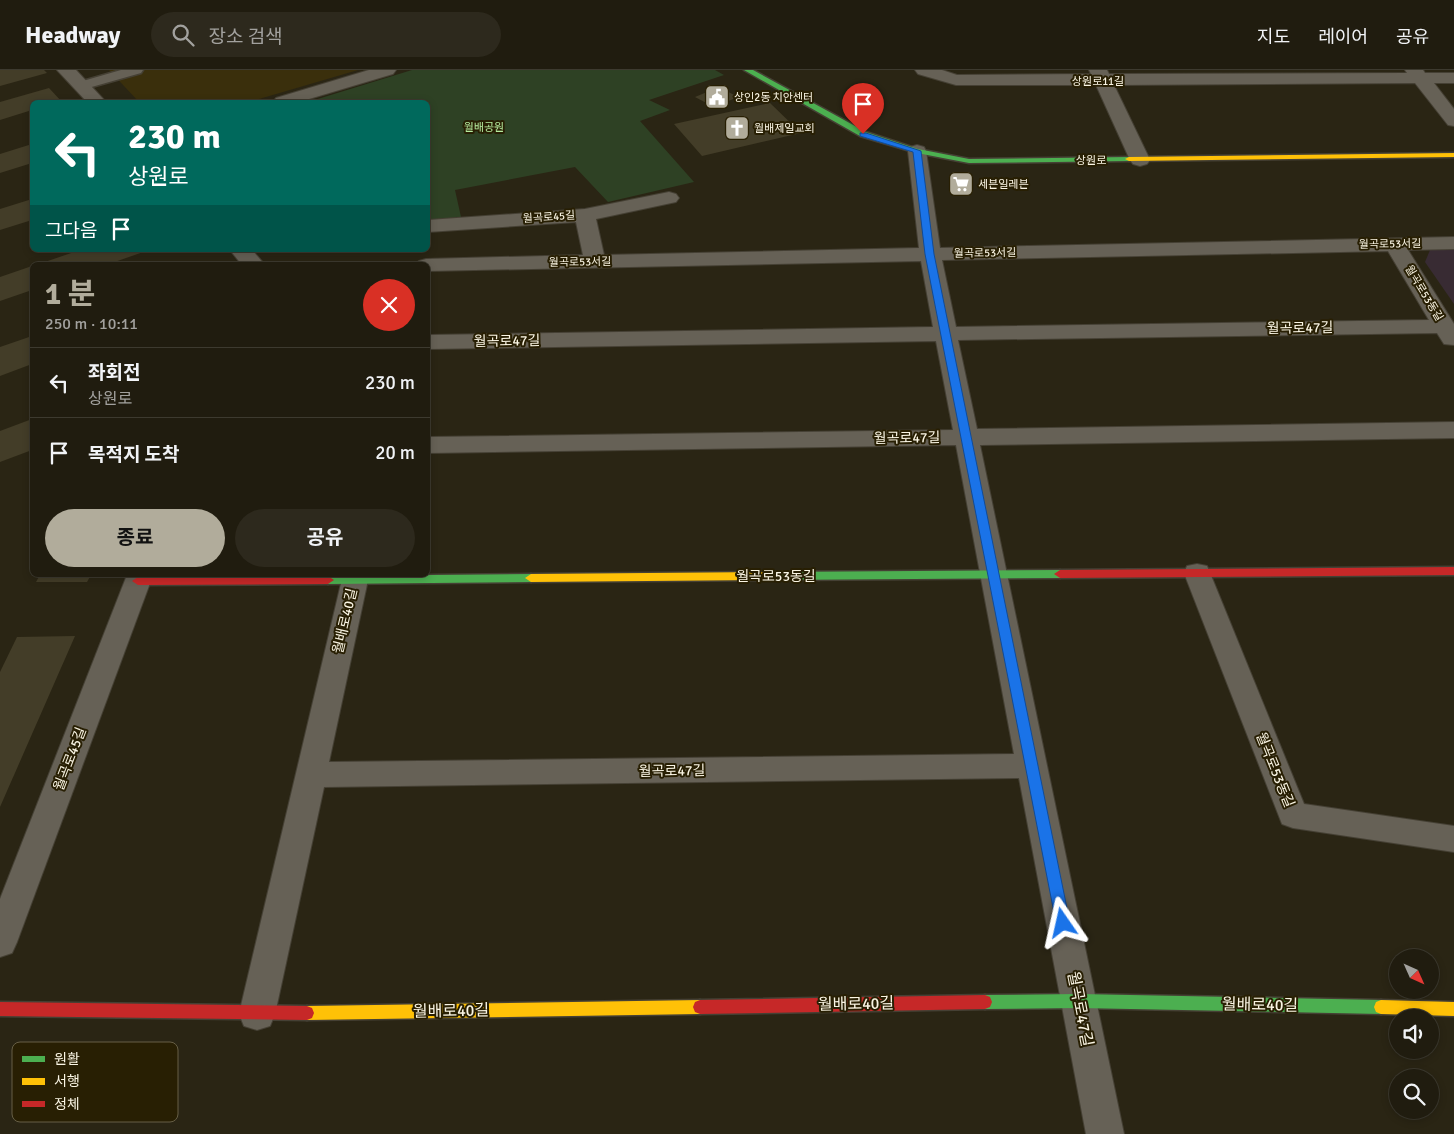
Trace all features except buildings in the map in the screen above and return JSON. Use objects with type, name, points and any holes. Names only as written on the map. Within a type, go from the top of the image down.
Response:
[{"type":"street","points":[[66,70],[95,100]]},
{"type":"street","points":[[289,100],[387,70]]},
{"type":"street","name":"상원로","points":[[748,70],[863,134],[917,151],[969,161],[1454,155]]},
{"type":"street","name":"상원로11길","points":[[924,70],[956,80],[1100,75],[1417,74],[1454,78]]},
{"type":"street","points":[[1417,74],[1454,121]]},
{"type":"street","points":[[1100,75],[1140,160]]},
{"type":"street","name":"월곡로47길","points":[[917,151],[930,254],[1105,1134]]},
{"type":"street","name":"월곡로45길","points":[[430,226],[585,214],[669,198]]},
{"type":"street","points":[[585,214],[595,261]]},
{"type":"street","name":"월곡로53서길","points":[[430,271],[595,261],[1454,243]]},
{"type":"street","name":"월곡로53동길","points":[[1394,244],[1449,334]]},
{"type":"street","points":[[242,252],[251,262]]},
{"type":"street","name":"월곡로47길","points":[[430,342],[946,334],[1449,334]]},
{"type":"street","name":"월곡로47길","points":[[430,445],[1454,430]]},
{"type":"street","name":"월곡로53동길","points":[[430,577],[1454,571]]},
{"type":"street","name":"월곡로53동길","points":[[1197,573],[1292,815],[1454,839]]},
{"type":"street","name":"월곡로53동길","points":[[139,578],[355,577]]},
{"type":"street","name":"월배로40길","points":[[257,1014],[355,577]]},
{"type":"street","name":"월곡로45길","points":[[0,942],[139,578]]},
{"type":"street","name":"월곡로47길","points":[[311,775],[1032,766]]},
{"type":"street","name":"월배로40길","points":[[0,1008],[257,1014],[1079,1001],[1454,1009]]},
{"type":"lane","points":[[81,86],[136,70]]},
{"type":"shaded area","points":[[109,70],[358,70],[256,100],[137,100]]},
{"type":"shaded area","points":[[1430,250],[1454,250],[1454,304],[1425,262]]},
{"type":"green space","name":"월배공원","points":[[412,70],[715,70],[724,75],[649,100],[670,110],[640,121],[694,182],[608,202],[575,167],[455,190],[461,217],[430,221],[430,100],[314,100]]},
{"type":"traffic: fast","points":[[748,70],[863,134],[917,151],[969,161],[1129,159]]},
{"type":"traffic: fast","points":[[775,576],[1060,574]]},
{"type":"traffic: fast","points":[[328,580],[531,578]]},
{"type":"traffic: fast","points":[[985,1002],[1079,1001],[1381,1007]]},
{"type":"traffic: slow","points":[[1129,159],[1454,155]]},
{"type":"traffic: slow","points":[[531,578],[775,576]]},
{"type":"traffic: slow","points":[[307,1013],[700,1007]]},
{"type":"traffic: slow","points":[[1381,1007],[1454,1009]]},
{"type":"traffic: jam","points":[[1060,574],[1454,571]]},
{"type":"traffic: jam","points":[[138,581],[328,580]]},
{"type":"traffic: jam","points":[[700,1007],[985,1002]]},
{"type":"traffic: jam","points":[[0,1009],[307,1013]]},
{"type":"place","name":"상인2동 치안센터","points":[[717,97]]},
{"type":"place","name":"월배제일교회","points":[[737,128]]},
{"type":"place","name":"세븐일레븐","points":[[961,184]]},
{"type":"route","points":[[863,134],[917,151],[930,254],[1063,923]]}]
